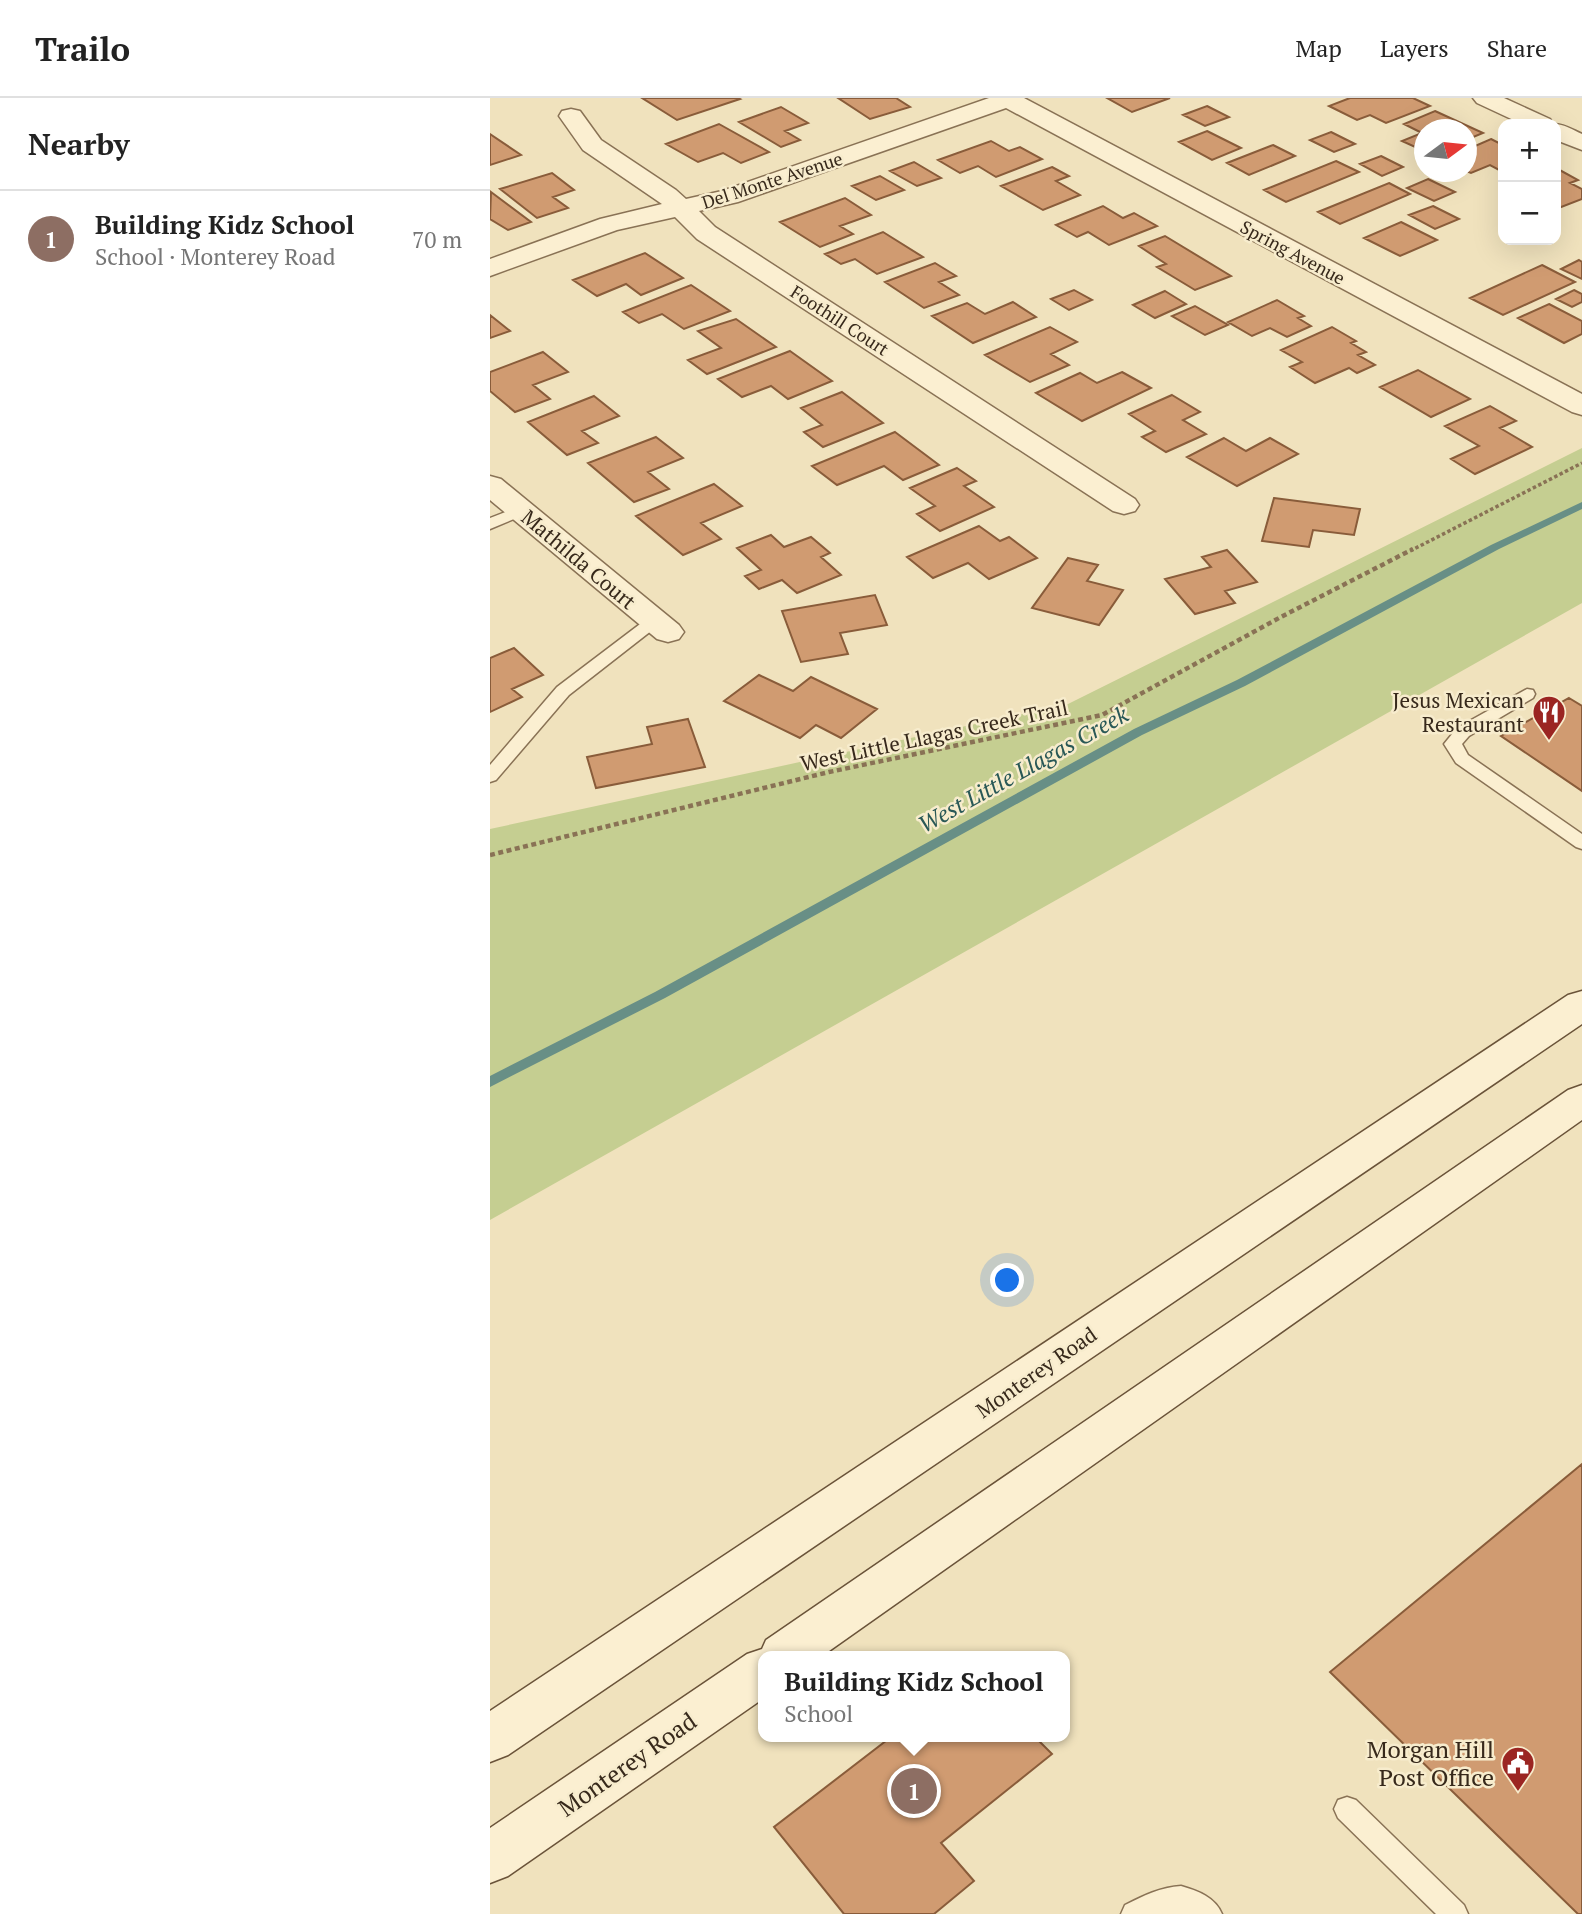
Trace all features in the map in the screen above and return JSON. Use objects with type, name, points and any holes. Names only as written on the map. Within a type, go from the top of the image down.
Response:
[{"type":"street","name":"Del Monte Avenue","points":[[490,268],[609,223],[729,197],[1008,98]]},
{"type":"street","name":"Spring Avenue","points":[[1008,98],[1582,406]]},
{"type":"street","points":[[1485,98],[1530,119]]},
{"type":"street","name":"Foothill Court","points":[[571,116],[592,145],[684,208],[706,233],[1124,505]]},
{"type":"street","points":[[1561,134],[1582,144]]},
{"type":"street","name":"Mathilda Court","points":[[490,485],[661,626]]},
{"type":"street","name":"Monterey Road","points":[[490,1739],[1582,1005]]},
{"type":"street","points":[[790,1651],[1582,1100]]},
{"type":"street","name":"Monterey Road","points":[[490,1858],[758,1674]]},
{"type":"lane","points":[[490,524],[521,511]]},
{"type":"lane","points":[[490,776],[563,691],[661,626]]},
{"type":"lane","points":[[1527,694],[1463,732],[1453,744],[1462,760],[1582,843]]},
{"type":"lane","points":[[1347,1809],[1455,1914]]},
{"type":"lane","points":[[1134,1914],[1167,1899],[1195,1902],[1209,1914]]},
{"type":"path","name":"West Little Llagas Creek Trail","points":[[490,855],[829,772],[1102,715],[1279,618],[1582,463]]},
{"type":"green space","points":[[1582,448],[1582,603],[490,1220],[490,829],[1068,704]]},
{"type":"building","points":[[642,98],[738,98],[740,99],[677,120]]},
{"type":"building","points":[[838,98],[896,98],[910,107],[870,119]]},
{"type":"building","points":[[1107,98],[1170,98],[1132,112]]},
{"type":"building","points":[[1350,98],[1413,98],[1430,106],[1386,123],[1370,115],[1357,120],[1329,106]]},
{"type":"building","points":[[1207,106],[1229,117],[1205,126],[1183,115]]},
{"type":"building","points":[[781,107],[808,123],[785,131],[800,140],[781,147],[739,122]]},
{"type":"building","points":[[1435,111],[1452,119],[1416,119]]},
{"type":"building","points":[[1414,120],[1414,129],[1404,124]]},
{"type":"building","points":[[719,124],[769,152],[741,163],[723,153],[698,162],[666,144]]},
{"type":"building","points":[[1207,131],[1241,148],[1212,160],[1179,142]]},
{"type":"building","points":[[1331,132],[1355,144],[1334,152],[1310,140]]},
{"type":"building","points":[[490,134],[521,155],[490,165]]},
{"type":"building","points":[[1414,136],[1414,146],[1402,141]]},
{"type":"building","points":[[1491,139],[1498,142],[1498,169],[1490,165],[1477,170],[1477,145]]},
{"type":"building","points":[[991,141],[1009,151],[1020,147],[1042,159],[996,177],[978,166],[960,173],[938,160]]},
{"type":"building","points":[[1273,145],[1295,156],[1249,175],[1227,163]]},
{"type":"building","points":[[1381,156],[1403,167],[1382,176],[1360,164]]},
{"type":"building","points":[[1336,161],[1359,172],[1286,202],[1264,190]]},
{"type":"building","points":[[914,162],[941,178],[917,186],[890,171]]},
{"type":"building","points":[[1052,167],[1069,176],[1056,181],[1080,195],[1043,210],[1001,186]]},
{"type":"building","points":[[1561,171],[1578,180],[1570,183],[1582,189],[1582,199],[1561,207]]},
{"type":"building","points":[[552,173],[574,190],[553,197],[568,208],[537,218],[500,189]]},
{"type":"building","points":[[880,176],[904,190],[876,200],[852,186]]},
{"type":"building","points":[[1421,182],[1434,182],[1455,192],[1434,201],[1407,188]]},
{"type":"building","points":[[1389,183],[1410,194],[1340,224],[1318,212]]},
{"type":"building","points":[[491,192],[531,222],[508,230],[490,219]]},
{"type":"building","points":[[845,198],[871,215],[840,226],[853,234],[820,247],[780,222]]},
{"type":"building","points":[[1103,206],[1123,218],[1134,213],[1157,226],[1109,245],[1088,232],[1077,237],[1056,225]]},
{"type":"building","points":[[1433,206],[1459,219],[1435,229],[1409,215]]},
{"type":"building","points":[[1401,222],[1437,240],[1400,256],[1364,238]]},
{"type":"building","points":[[883,232],[923,257],[877,274],[855,259],[841,264],[825,254]]},
{"type":"building","points":[[1165,236],[1231,276],[1195,290],[1157,267],[1166,264],[1139,246]]},
{"type":"building","points":[[645,253],[683,278],[641,295],[626,284],[597,296],[573,280]]},
{"type":"building","points":[[1579,260],[1582,262],[1582,279],[1561,269]]},
{"type":"building","points":[[935,263],[956,276],[939,282],[959,295],[924,308],[885,282]]},
{"type":"building","points":[[1542,265],[1575,282],[1503,315],[1470,298]]},
{"type":"building","points":[[691,285],[730,311],[684,329],[662,314],[639,323],[623,312]]},
{"type":"building","points":[[1074,290],[1092,300],[1069,310],[1051,299]]},
{"type":"building","points":[[1574,290],[1582,294],[1582,302],[1572,307],[1556,299]]},
{"type":"building","points":[[1165,291],[1186,304],[1155,318],[1133,305]]},
{"type":"building","points":[[1277,300],[1304,316],[1298,318],[1311,326],[1287,337],[1270,328],[1252,336],[1228,322]]},
{"type":"building","points":[[1013,302],[1036,317],[973,343],[932,316],[967,303],[985,314]]},
{"type":"building","points":[[1549,304],[1582,321],[1582,334],[1564,343],[1518,318]]},
{"type":"building","points":[[1195,306],[1228,325],[1205,335],[1172,316]]},
{"type":"building","points":[[490,315],[510,331],[490,338]]},
{"type":"building","points":[[736,319],[776,347],[707,374],[688,360],[721,348],[698,331]]},
{"type":"building","points":[[1050,327],[1077,342],[1051,354],[1069,365],[1030,382],[985,355]]},
{"type":"building","points":[[1332,327],[1356,341],[1351,343],[1366,352],[1358,355],[1375,365],[1357,373],[1349,368],[1315,383],[1290,367],[1302,362],[1281,350]]},
{"type":"building","points":[[790,351],[832,381],[788,399],[771,386],[742,397],[718,379]]},
{"type":"building","points":[[543,352],[568,372],[533,385],[550,399],[515,412],[490,391],[490,372]]},
{"type":"building","points":[[1418,370],[1470,399],[1431,417],[1380,387]]},
{"type":"building","points":[[1122,372],[1151,388],[1082,421],[1036,393],[1080,373],[1097,383]]},
{"type":"building","points":[[842,392],[883,423],[823,447],[804,432],[822,425],[801,408]]},
{"type":"building","points":[[1172,395],[1200,412],[1183,420],[1206,434],[1166,452],[1142,437],[1155,431],[1129,414]]},
{"type":"building","points":[[594,396],[619,416],[582,431],[598,443],[567,455],[528,422]]},
{"type":"building","points":[[1490,406],[1516,421],[1500,428],[1532,447],[1475,474],[1451,459],[1479,446],[1445,426]]},
{"type":"building","points":[[895,432],[939,465],[903,480],[884,466],[837,485],[812,466]]},
{"type":"building","points":[[656,437],[683,458],[648,472],[669,489],[634,502],[588,463]]},
{"type":"building","points":[[1224,438],[1246,451],[1270,438],[1298,454],[1237,486],[1187,457]]},
{"type":"building","points":[[957,468],[976,481],[964,486],[994,507],[940,531],[917,514],[935,506],[910,488]]},
{"type":"building","points":[[714,484],[742,506],[701,523],[721,539],[683,555],[636,516]]},
{"type":"building","points":[[1274,498],[1360,509],[1354,535],[1313,530],[1309,547],[1262,541]]},
{"type":"building","points":[[979,526],[1000,541],[1009,537],[1037,558],[989,579],[968,563],[933,578],[907,557]]},
{"type":"building","points":[[771,535],[784,547],[811,537],[830,553],[821,557],[841,575],[797,593],[782,580],[759,589],[745,576],[761,570],[737,548]]},
{"type":"building","points":[[1227,550],[1257,582],[1225,591],[1235,603],[1195,614],[1165,579],[1211,567],[1202,557]]},
{"type":"building","points":[[1068,558],[1098,565],[1087,581],[1123,590],[1099,625],[1032,608]]},
{"type":"building","points":[[875,595],[887,625],[840,633],[848,654],[801,662],[782,611]]},
{"type":"building","points":[[514,648],[543,675],[512,689],[522,697],[490,712],[490,658]]},
{"type":"building","points":[[759,675],[793,691],[811,677],[877,709],[841,738],[816,725],[800,738],[724,701]]},
{"type":"building","points":[[1569,698],[1582,706],[1582,791],[1501,736]]},
{"type":"building","points":[[688,719],[705,767],[596,788],[587,757],[652,744],[647,727]]},
{"type":"building","name":"Morgan Hill Post Office","points":[[1582,1464],[1582,1914],[1578,1914],[1330,1672]]},
{"type":"building","points":[[884,1742],[1040,1742],[1052,1754],[941,1843],[974,1881],[934,1914],[844,1914],[774,1827]]},
{"type":"waterway","name":"West Little Llagas Creek","points":[[490,1082],[660,995],[1138,732],[1241,683],[1495,547],[1582,505]]},
{"type":"place","name":"Jesus Mexican Restaurant","points":[[1549,742]]},
{"type":"place","name":"Building Kidz School","points":[[914,1791]]},
{"type":"place","name":"Morgan Hill Post Office","points":[[1518,1793]]}]
